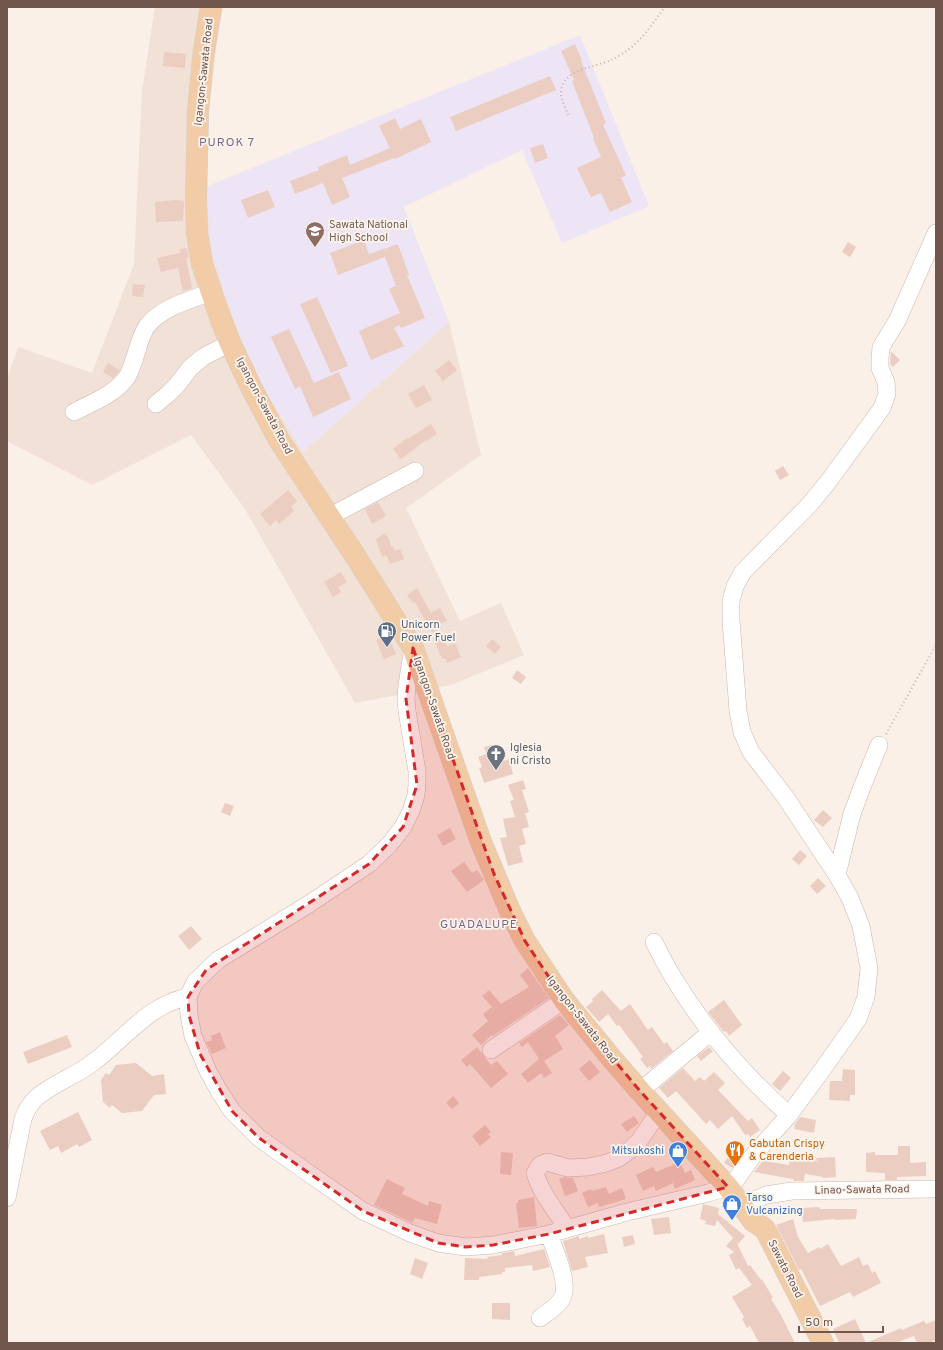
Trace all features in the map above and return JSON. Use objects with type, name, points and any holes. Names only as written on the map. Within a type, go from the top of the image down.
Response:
[{"type":"main road","name":"Igangon-Sawata Road","points":[[211,7],[203,57],[198,112],[196,200],[197,233],[202,264],[230,343],[279,440],[414,648],[465,797],[494,874],[510,911],[525,940],[564,1000],[640,1091],[728,1187],[748,1213]]},
{"type":"main road","name":"Sawata Road","points":[[748,1213],[755,1236],[809,1343]]},
{"type":"main road","name":"Sawata Road","points":[[748,1213],[765,1229],[822,1343]]},
{"type":"street","points":[[414,648],[406,698],[417,771],[417,785],[416,795],[411,811],[403,827],[389,845],[369,864],[309,904],[218,960],[195,982],[188,997],[188,1015],[193,1036],[200,1054],[219,1092],[232,1111],[259,1138],[363,1211],[410,1233],[438,1243],[466,1247],[493,1245],[549,1234],[627,1212],[694,1197],[728,1187],[735,1181],[752,1157],[789,1115],[858,1019],[866,997],[869,968],[861,926],[850,898],[837,875],[786,798],[751,752],[742,732],[738,711],[731,620],[731,601],[735,586],[742,572],[810,504],[882,408],[887,394],[886,382],[880,368],[881,347],[900,315],[936,233]]},
{"type":"street","points":[[74,412],[106,396],[120,385],[127,376],[147,326],[158,316],[170,309],[211,292]]},
{"type":"street","points":[[156,404],[168,394],[190,368],[203,357],[230,343]]},
{"type":"street","points":[[330,517],[415,471]]},
{"type":"street","points":[[837,875],[852,814],[879,745]]},
{"type":"street","points":[[654,942],[672,977],[690,1005],[711,1032],[752,1081],[789,1115]]},
{"type":"street","points":[[7,1198],[27,1106],[37,1097],[107,1052],[126,1034],[164,1005],[177,999],[188,997]]},
{"type":"street","points":[[491,1050],[564,1000]]},
{"type":"street","points":[[640,1091],[711,1032]]},
{"type":"street","points":[[567,1229],[553,1206],[544,1195],[538,1182],[535,1173],[540,1165],[547,1162],[568,1168],[588,1167],[607,1163],[619,1158],[630,1150],[638,1141],[659,1112]]},
{"type":"street","name":"Linao-Sawata Road","points":[[748,1213],[766,1195],[792,1191],[936,1189]]},
{"type":"street","points":[[540,1318],[559,1302],[565,1286],[562,1272],[549,1234]]},
{"type":"path","points":[[568,115],[561,94],[563,83],[579,70],[611,60],[629,49],[645,34],[666,7]]},
{"type":"path","points":[[879,745],[936,645]]},
{"type":"highlighted area","points":[[413,648],[494,874],[525,941],[564,1000],[640,1091],[728,1187],[549,1234],[493,1245],[466,1247],[438,1243],[363,1211],[259,1138],[232,1111],[200,1054],[189,1015],[188,997],[206,970],[369,864],[403,827],[417,785],[406,699]]},
{"type":"shaded area","points":[[155,7],[223,7],[217,41],[209,108],[205,187],[224,293],[263,386],[303,452],[449,322],[481,455],[406,508],[460,621],[501,603],[524,655],[451,685],[355,703],[245,509],[191,435],[92,485],[7,441],[7,379],[18,347],[92,373],[134,264],[142,91]]},
{"type":"shaded area","name":"Sawata National High School","points":[[580,35],[649,206],[562,243],[522,150],[404,207],[449,322],[303,452],[263,386],[224,293],[212,253],[205,187]]},
{"type":"building","points":[[575,44],[606,123],[603,125],[626,175],[621,178],[632,202],[610,212],[601,193],[591,197],[577,168],[601,157],[572,81],[574,80],[561,51]]},
{"type":"building","points":[[164,52],[186,54],[185,68],[163,66]]},
{"type":"building","points":[[550,76],[556,90],[456,131],[450,117]]},
{"type":"building","points":[[395,118],[400,129],[421,119],[431,142],[395,159],[394,158],[342,178],[350,197],[332,205],[323,183],[295,194],[290,181],[319,170],[318,167],[347,155],[350,165],[390,148],[379,126]]},
{"type":"building","points":[[543,144],[548,158],[535,163],[530,148]]},
{"type":"building","points":[[268,190],[275,207],[248,218],[241,200]]},
{"type":"building","points":[[176,200],[184,201],[183,221],[156,222],[155,202]]},
{"type":"building","points":[[364,240],[369,254],[398,244],[409,275],[407,275],[425,318],[401,328],[399,325],[394,328],[404,346],[371,360],[359,331],[400,313],[389,289],[396,286],[385,257],[338,275],[330,253]]},
{"type":"building","points":[[848,242],[856,247],[850,257],[842,252]]},
{"type":"building","points":[[187,248],[189,258],[186,258],[192,288],[183,291],[178,268],[161,272],[157,258],[180,253],[180,249]]},
{"type":"building","points":[[133,284],[145,285],[143,297],[132,296]]},
{"type":"building","points":[[317,297],[348,366],[331,373],[300,304]]},
{"type":"building","points":[[289,329],[314,383],[339,372],[351,399],[313,417],[300,386],[295,389],[271,337]]},
{"type":"building","points":[[891,351],[900,360],[893,367],[890,364]]},
{"type":"building","points":[[449,360],[457,370],[443,381],[435,371]]},
{"type":"building","points":[[108,363],[120,370],[113,378],[103,372]]},
{"type":"building","points":[[424,385],[432,400],[416,408],[408,394]]},
{"type":"building","points":[[431,424],[437,434],[426,440],[401,459],[393,449],[407,438],[408,439]]},
{"type":"building","points":[[783,466],[789,475],[780,480],[775,471]]},
{"type":"building","points":[[288,490],[297,501],[291,507],[294,511],[279,524],[276,520],[270,526],[260,514]]},
{"type":"building","points":[[378,502],[386,516],[372,524],[365,509]]},
{"type":"building","points":[[385,533],[389,539],[391,547],[393,546],[395,551],[400,549],[404,559],[390,564],[386,555],[382,557],[376,539]]},
{"type":"building","points":[[341,572],[347,582],[338,587],[341,592],[333,597],[324,582]]},
{"type":"building","points":[[417,588],[431,613],[440,608],[447,621],[440,624],[442,628],[432,633],[415,602],[413,603],[407,595]]},
{"type":"building","points":[[441,634],[447,646],[455,643],[461,657],[447,663],[445,658],[442,659],[433,637]]},
{"type":"building","points":[[388,635],[396,654],[384,659],[376,640]]},
{"type":"building","points":[[492,639],[501,647],[495,654],[486,646]]},
{"type":"building","points":[[517,670],[526,677],[521,684],[512,678]]},
{"type":"building","points":[[497,744],[503,761],[509,759],[513,774],[484,783],[479,768],[482,767],[478,757],[486,754],[484,747]]},
{"type":"building","points":[[523,780],[526,789],[522,790],[529,812],[525,813],[529,827],[522,829],[526,844],[519,846],[523,862],[508,866],[500,838],[507,837],[503,819],[515,817],[510,801],[514,800],[508,785]]},
{"type":"building","points":[[225,803],[234,806],[230,816],[221,812]]},
{"type":"building","points":[[823,810],[832,818],[823,827],[814,820]]},
{"type":"building","points":[[450,828],[456,839],[443,846],[437,835]]},
{"type":"building","points":[[800,850],[807,856],[799,865],[792,859]]},
{"type":"building","points":[[464,862],[472,873],[477,870],[484,880],[467,892],[451,871]]},
{"type":"building","points":[[818,878],[826,886],[817,894],[810,886]]},
{"type":"building","points":[[191,926],[202,939],[189,950],[178,936]]},
{"type":"building","points":[[528,968],[549,998],[493,1036],[492,1035],[481,1045],[472,1035],[488,1021],[483,1014],[492,1007],[482,996],[489,990],[501,1004],[529,987],[520,975]]},
{"type":"building","points":[[602,990],[621,1011],[630,1004],[648,1030],[652,1027],[664,1044],[667,1042],[673,1051],[651,1069],[650,1066],[647,1068],[640,1059],[643,1057],[619,1025],[617,1026],[608,1014],[599,1022],[586,1007]]},
{"type":"building","points":[[724,1000],[742,1025],[729,1036],[708,1012]]},
{"type":"building","points":[[560,1015],[569,1025],[555,1036],[563,1049],[544,1061],[552,1073],[544,1078],[541,1073],[528,1083],[521,1074],[539,1059],[528,1042],[522,1047],[519,1043]]},
{"type":"building","points":[[220,1032],[226,1048],[212,1054],[206,1042],[212,1040],[211,1036]]},
{"type":"building","points":[[67,1035],[72,1047],[28,1064],[23,1052]]},
{"type":"building","points":[[477,1047],[491,1065],[497,1061],[508,1074],[491,1088],[470,1064],[467,1067],[461,1060]]},
{"type":"building","points":[[709,1047],[713,1051],[701,1061],[697,1056]]},
{"type":"building","points":[[590,1060],[600,1072],[589,1081],[579,1069]]},
{"type":"building","points":[[136,1063],[152,1076],[164,1074],[166,1094],[154,1095],[142,1111],[122,1113],[112,1105],[110,1108],[103,1102],[101,1080],[106,1073],[109,1075],[116,1065]]},
{"type":"building","points":[[683,1068],[695,1081],[700,1077],[704,1081],[714,1072],[725,1083],[718,1090],[748,1121],[752,1118],[760,1130],[750,1137],[748,1134],[745,1135],[732,1116],[718,1129],[710,1120],[706,1124],[676,1091],[668,1098],[659,1088]]},
{"type":"building","points":[[843,1069],[855,1070],[855,1095],[850,1095],[850,1101],[829,1100],[830,1081],[842,1081]]},
{"type":"building","points":[[783,1071],[791,1078],[780,1091],[772,1084]]},
{"type":"building","points":[[453,1096],[459,1103],[452,1109],[446,1103]]},
{"type":"building","points":[[78,1112],[92,1140],[79,1147],[77,1144],[61,1153],[58,1146],[50,1150],[40,1131]]},
{"type":"building","points":[[634,1116],[639,1123],[627,1132],[621,1124]]},
{"type":"building","points":[[800,1117],[816,1120],[814,1133],[794,1129],[795,1124]]},
{"type":"building","points":[[485,1125],[491,1132],[488,1134],[491,1137],[480,1146],[472,1136]]},
{"type":"building","points":[[898,1146],[910,1146],[910,1163],[926,1162],[926,1176],[897,1177],[897,1180],[885,1180],[885,1173],[866,1172],[866,1153],[875,1152],[875,1155],[898,1155]]},
{"type":"building","points":[[501,1152],[513,1153],[511,1175],[500,1174]]},
{"type":"building","points":[[730,1154],[738,1160],[732,1168],[724,1163]]},
{"type":"building","points":[[790,1157],[817,1161],[816,1158],[835,1157],[836,1177],[823,1178],[805,1174],[804,1181],[794,1181],[793,1179],[754,1172],[765,1158],[765,1161],[789,1165]]},
{"type":"building","points":[[680,1162],[685,1173],[691,1170],[695,1180],[675,1189],[673,1183],[656,1191],[654,1186],[643,1191],[636,1175],[653,1167],[656,1172]]},
{"type":"building","points":[[563,1177],[573,1178],[578,1191],[565,1196],[559,1179]]},
{"type":"building","points":[[387,1179],[405,1188],[402,1194],[428,1206],[429,1201],[442,1205],[437,1224],[415,1218],[413,1223],[374,1205]]},
{"type":"building","points":[[606,1187],[609,1194],[622,1188],[626,1199],[599,1207],[598,1203],[588,1207],[582,1193],[591,1189],[592,1191]]},
{"type":"building","points":[[534,1197],[537,1226],[519,1228],[516,1203],[518,1203],[518,1200]]},
{"type":"building","points":[[703,1204],[719,1208],[718,1214],[745,1236],[738,1244],[735,1239],[748,1266],[750,1265],[761,1280],[762,1279],[773,1298],[771,1299],[795,1343],[759,1343],[750,1326],[747,1328],[742,1319],[744,1317],[732,1297],[752,1285],[739,1268],[736,1270],[729,1255],[734,1252],[726,1246],[733,1238],[717,1220],[715,1226],[705,1224],[706,1221],[700,1219]]},
{"type":"building","points":[[819,1207],[820,1209],[857,1209],[856,1219],[803,1222],[802,1208]]},
{"type":"building","points":[[669,1217],[671,1233],[654,1235],[651,1219]]},
{"type":"building","points":[[793,1219],[798,1237],[808,1253],[819,1247],[820,1249],[828,1244],[841,1266],[859,1257],[863,1266],[868,1264],[872,1273],[875,1271],[881,1283],[853,1297],[850,1292],[820,1306],[801,1269],[799,1270],[776,1225]]},
{"type":"building","points":[[604,1234],[608,1253],[585,1257],[588,1267],[572,1271],[563,1241],[579,1236],[579,1239]]},
{"type":"building","points":[[633,1235],[635,1244],[624,1247],[622,1237]]},
{"type":"building","points":[[544,1249],[550,1267],[533,1271],[532,1265],[505,1268],[505,1272],[502,1272],[502,1274],[479,1277],[479,1280],[464,1280],[465,1258],[488,1259],[487,1257],[502,1255],[502,1253],[514,1251],[515,1256]]},
{"type":"building","points":[[415,1258],[428,1263],[422,1279],[410,1274]]},
{"type":"building","points":[[492,1303],[510,1303],[510,1320],[492,1319]]},
{"type":"building","points":[[855,1319],[866,1343],[839,1343],[833,1329]]},
{"type":"building","points":[[936,1320],[936,1340],[929,1343],[917,1343],[914,1336],[896,1343],[866,1343],[901,1328],[902,1330],[924,1321],[926,1324]]},
{"type":"place","name":"Sawata National High School","points":[[315,248]]},
{"type":"place","name":"Unicorn Power Fuel","points":[[387,648]]},
{"type":"place","name":"Iglesia ni Cristo","points":[[496,771]]},
{"type":"place","name":"Gabutan Crispy & Carenderia","points":[[735,1167]]},
{"type":"place","name":"Mitsukoshi","points":[[678,1168]]},
{"type":"place","name":"Tarso Vulcanizing","points":[[732,1221]]},
{"type":"district","name":"PUROK 7","points":[[227,143]]},
{"type":"district","name":"GUADALUPE","points":[[479,925]]}]
